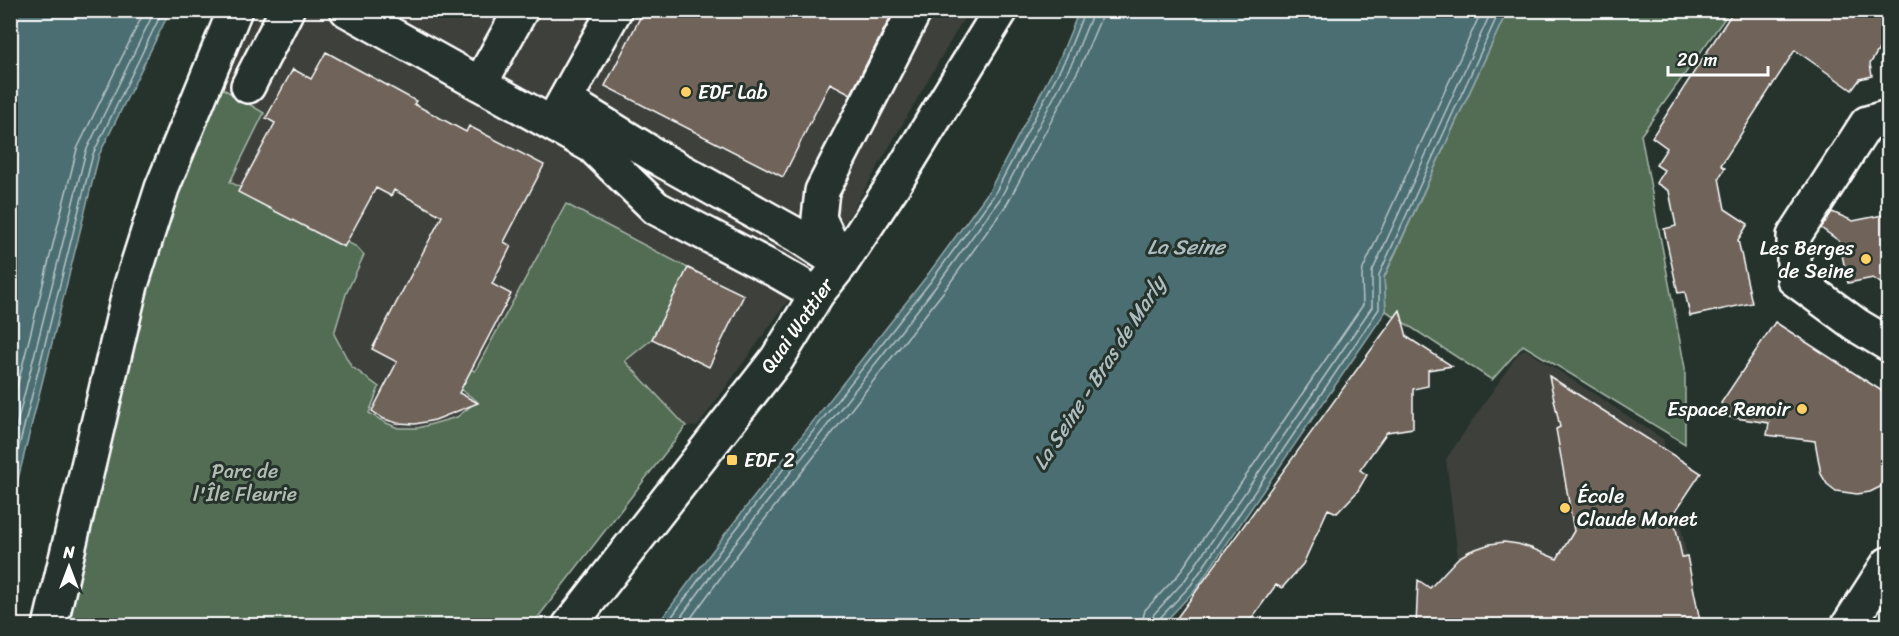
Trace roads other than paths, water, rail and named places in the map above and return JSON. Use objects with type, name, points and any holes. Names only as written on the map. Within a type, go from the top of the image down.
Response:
[{"type":"street","points":[[50,626],[130,285],[162,188],[234,10]]},
{"type":"street","points":[[248,86],[287,10]]},
{"type":"street","points":[[347,10],[480,84],[558,112],[662,160],[800,237],[841,264]]},
{"type":"street","points":[[480,84],[521,10]]},
{"type":"street","points":[[558,112],[615,10]]},
{"type":"street","points":[[841,264],[819,218],[822,191],[915,10]]},
{"type":"street","name":"Quai Wattier","points":[[569,626],[777,359],[817,294],[841,264],[898,178],[1001,10]]},
{"type":"street","points":[[558,112],[656,208],[817,294]]},
{"type":"street","points":[[1888,117],[1867,123],[1794,236],[1794,279],[1858,326],[1888,344]]},
{"type":"street","points":[[1848,626],[1888,564]]},
{"type":"street","points":[[1867,626],[1880,606],[1888,578]]},
{"type":"water","points":[[11,10],[170,11],[99,155],[11,507]]},
{"type":"water","name":"La Seine","points":[[1079,11],[1507,11],[1384,277],[1386,311],[1196,589],[1162,625],[657,625],[725,534],[926,277],[989,191],[1061,55]]},
{"type":"place","name":"EDF Lab","points":[[686,92]]},
{"type":"place","name":"Les Berges de Seine","points":[[1866,259]]},
{"type":"place","name":"Espace Renoir","points":[[1802,409]]},
{"type":"place","name":"EDF 2","points":[[732,460]]},
{"type":"place","name":"École Claude Monet","points":[[1565,508]]},
{"type":"water label","name":"La Seine - Bras de Marly","points":[[1099,373]]},
{"type":"park label","name":"Parc de l'Île Fleurie","points":[[245,482]]}]
